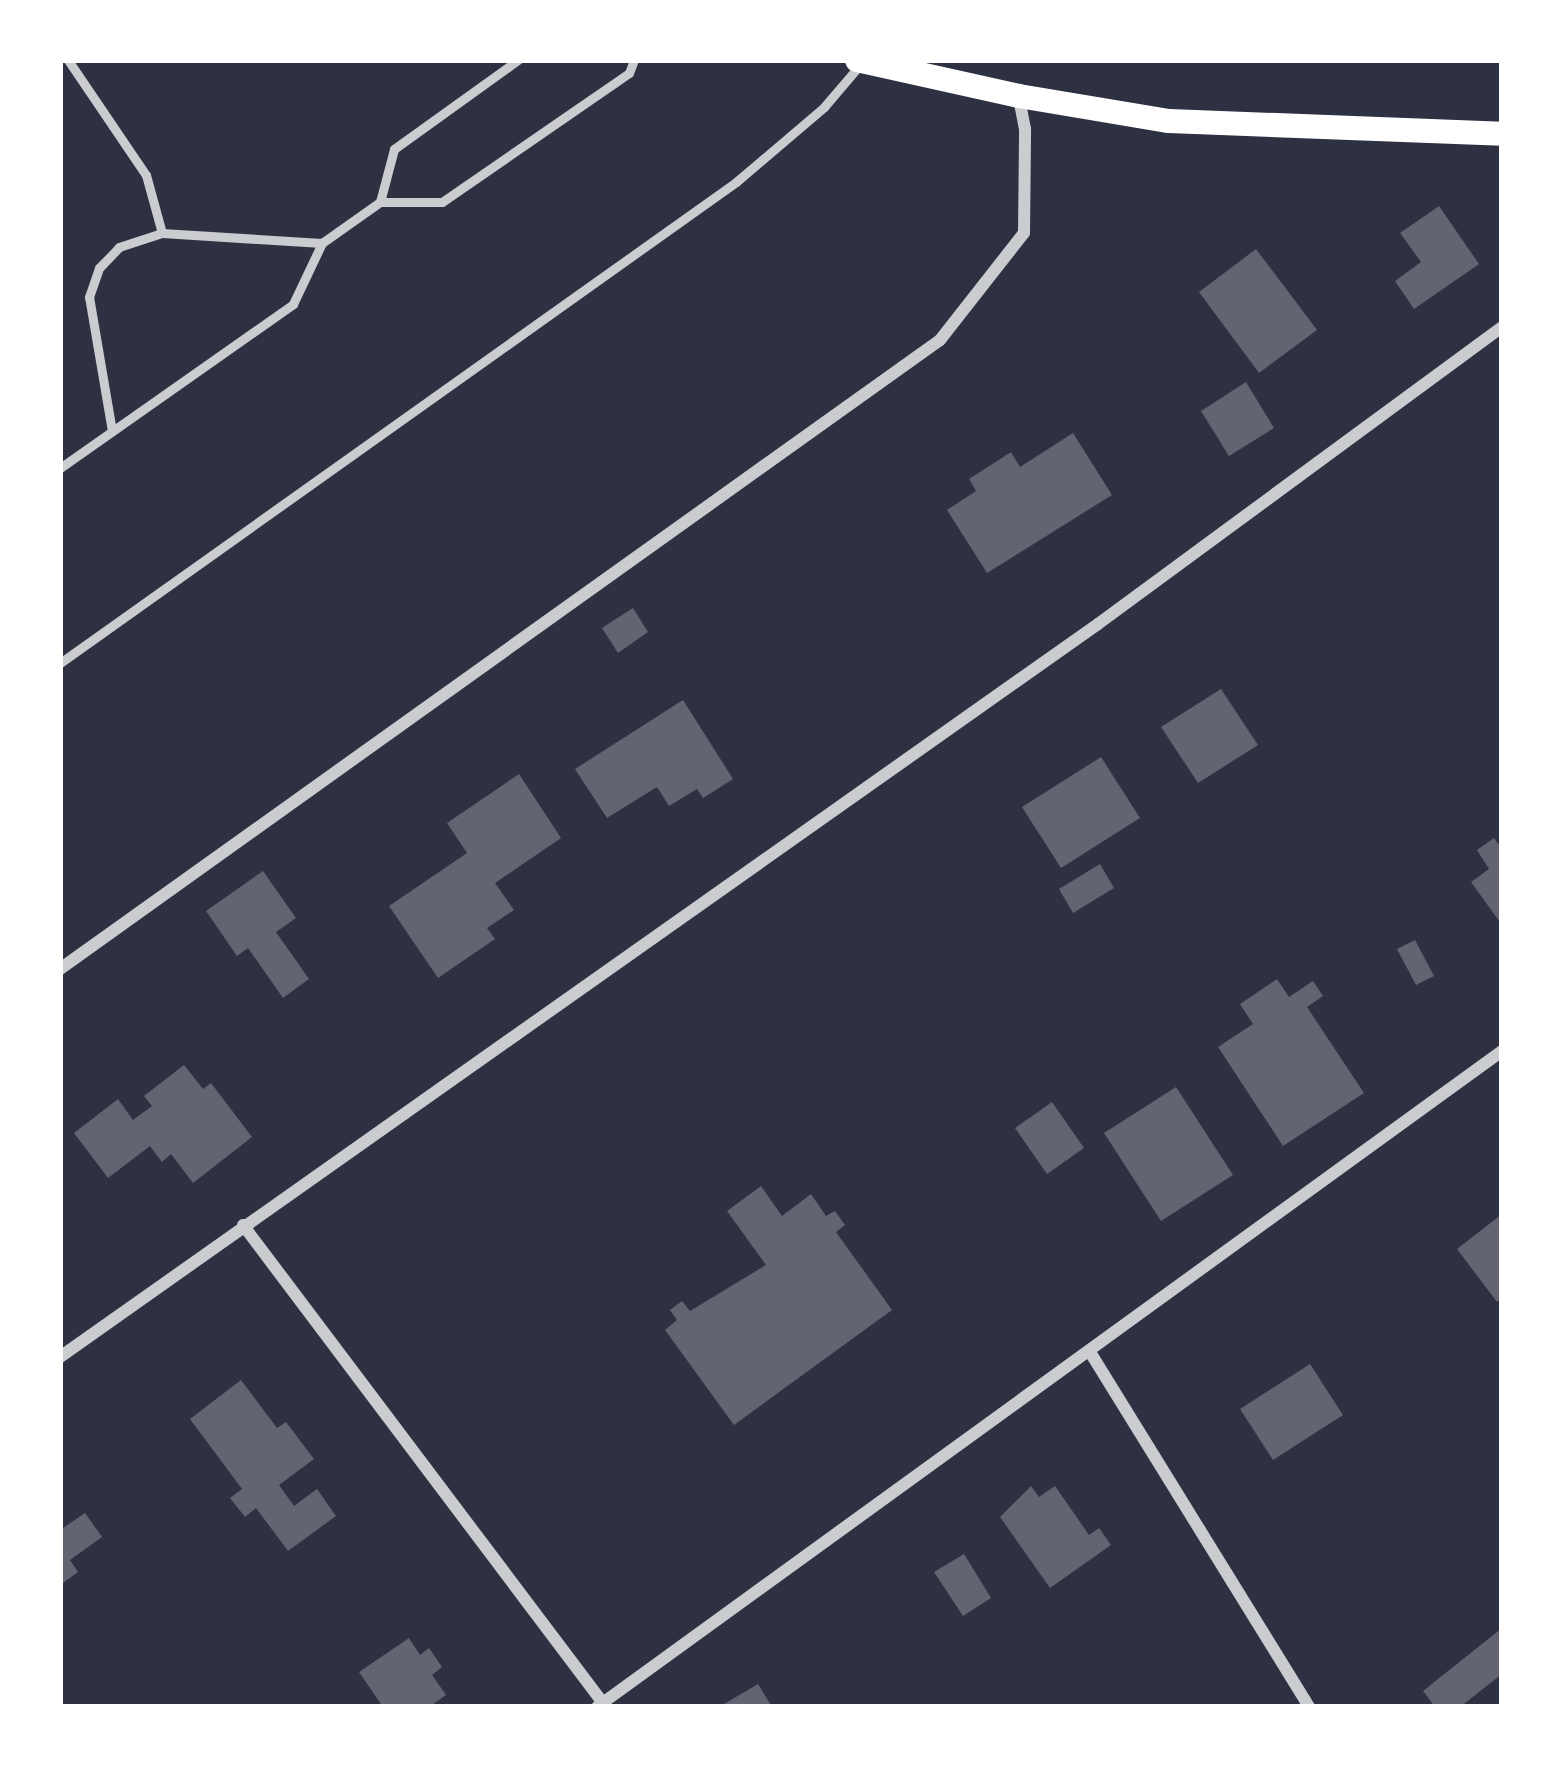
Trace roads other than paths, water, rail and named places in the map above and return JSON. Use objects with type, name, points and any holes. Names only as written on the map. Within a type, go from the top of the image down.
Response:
[{"type":"main road","points":[[859,61],[1019,96],[1228,126],[1502,134]]},
{"type":"street","points":[[60,969],[940,340],[1024,233],[1025,129],[1019,96]]},
{"type":"street","points":[[60,1357],[1079,638],[1502,327]]},
{"type":"street","points":[[243,1225],[602,1706],[1502,1051]]},
{"type":"street","points":[[1090,1352],[1309,1707]]},
{"type":"lane","points":[[68,60],[146,175],[162,233]]},
{"type":"lane","points":[[380,202],[394,148],[518,60]]},
{"type":"lane","points":[[60,468],[293,304],[322,243],[380,202],[442,202],[629,73],[634,60]]},
{"type":"lane","points":[[60,663],[736,182],[824,107],[859,61]]},
{"type":"lane","points":[[112,431],[89,312],[93,282],[119,247],[162,233],[322,243]]}]
